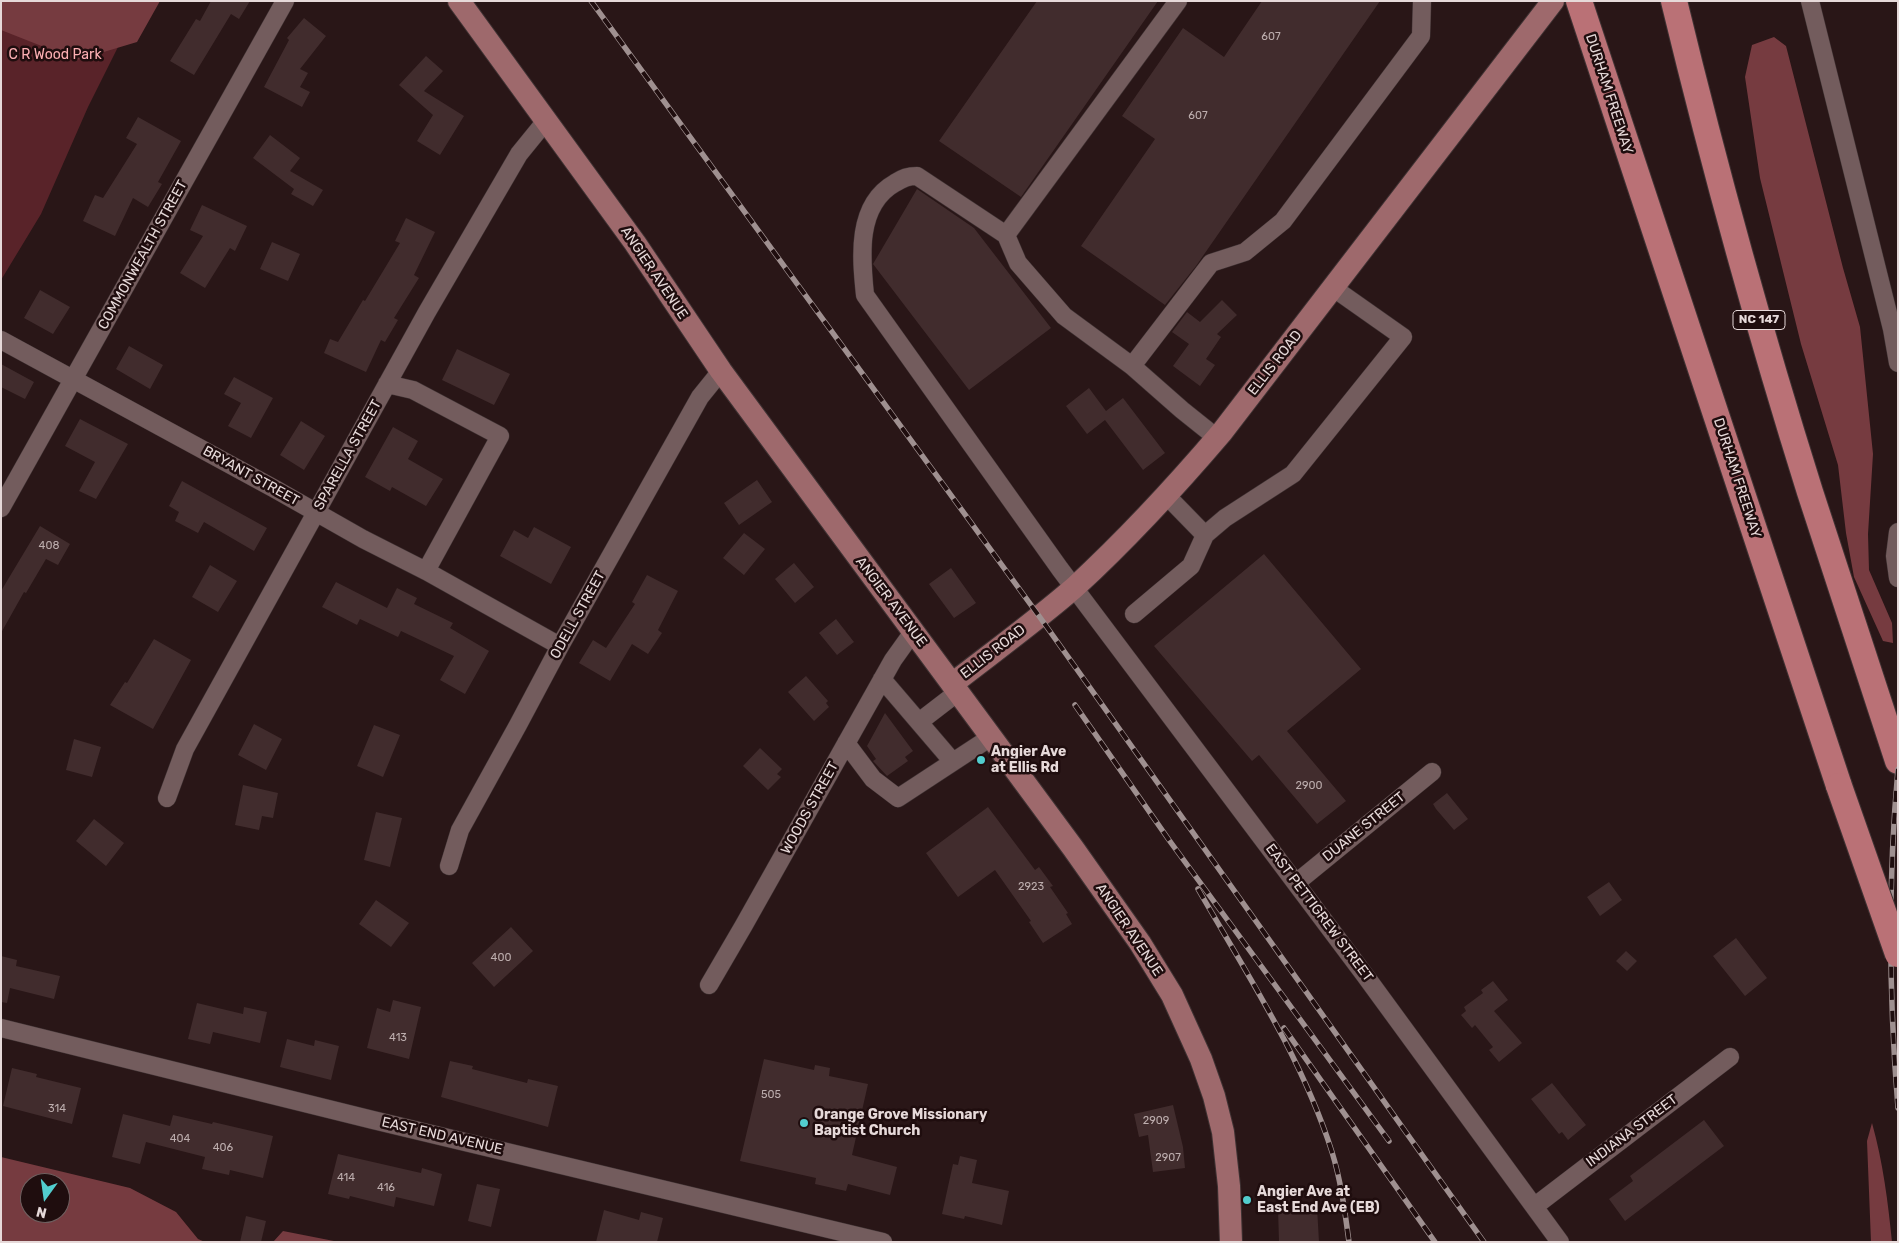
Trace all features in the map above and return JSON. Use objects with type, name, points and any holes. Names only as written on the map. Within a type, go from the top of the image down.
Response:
[{"type":"highway","name":"DURHAM FREEWAY","points":[[1579,1],[1839,786],[1898,954]]},
{"type":"highway","name":"NC 147","points":[[1674,1],[1713,156],[1771,362],[1810,491],[1898,761]]},
{"type":"main road","name":"ANGIER AVENUE","points":[[458,1],[635,243],[721,371],[992,737],[1140,943],[1172,994],[1192,1038],[1214,1096],[1223,1132],[1229,1186],[1230,1242]]},
{"type":"main road","name":"ELLIS ROAD","points":[[955,688],[1074,587],[1104,559],[1166,495],[1217,438],[1553,1]]},
{"type":"street","name":"COMMONWEALTH STREET","points":[[1,508],[285,1]]},
{"type":"street","points":[[1178,1],[1006,235],[1018,263],[1064,316],[1132,366],[1217,438]]},
{"type":"street","points":[[1132,366],[1210,263],[1245,252],[1283,221],[1421,36],[1422,1]]},
{"type":"street","points":[[1810,1],[1892,329],[1898,363]]},
{"type":"street","name":"SPARELLA STREET","points":[[168,798],[185,750],[387,384],[519,154],[546,122]]},
{"type":"street","name":"EAST PETTIGREW STREET","points":[[1006,235],[917,176],[907,176],[889,186],[874,201],[866,218],[861,263],[865,295],[1060,569],[1296,882],[1560,1242]]},
{"type":"street","points":[[1134,614],[1191,566],[1205,535],[1225,518],[1293,474],[1403,337],[1332,287]]},
{"type":"street","name":"BRYANT STREET","points":[[1,340],[560,646]]},
{"type":"street","name":"ODELL STREET","points":[[449,866],[460,830],[560,646],[700,397],[721,371]]},
{"type":"street","points":[[387,384],[413,390],[500,436],[426,571]]},
{"type":"street","points":[[1166,495],[1205,535]]},
{"type":"street","points":[[1898,532],[1895,556],[1898,578]]},
{"type":"street","name":"WOODS STREET","points":[[709,985],[882,679],[913,632]]},
{"type":"street","points":[[882,679],[953,762]]},
{"type":"street","points":[[919,722],[955,688]]},
{"type":"street","points":[[846,743],[873,779],[898,798],[992,737]]},
{"type":"street","name":"DUANE STREET","points":[[1296,882],[1432,772]]},
{"type":"street","name":"EAST END AVENUE","points":[[1,1028],[373,1120],[884,1242]]},
{"type":"street","name":"INDIANA STREET","points":[[1535,1206],[1730,1058]]},
{"type":"green space","name":"C R Wood Park","points":[[1,1],[141,1],[88,107],[41,214],[1,280]]},
{"type":"shaded area","points":[[1,1],[160,1],[137,42],[77,60],[1,30]]},
{"type":"shaded area","points":[[1774,37],[1786,46],[1860,327],[1873,454],[1868,534],[1869,570],[1892,623],[1893,643],[1883,641],[1854,577],[1846,533],[1838,465],[1801,344],[1760,178],[1745,77],[1752,45]]},
{"type":"shaded area","points":[[1872,1123],[1885,1182],[1892,1242],[1871,1242],[1867,1141]]},
{"type":"shaded area","points":[[1,1157],[68,1173],[20,1173],[20,1223],[70,1223],[70,1174],[130,1188],[176,1212],[198,1239],[205,1242],[1,1242]]},
{"type":"shaded area","points":[[283,1231],[339,1242],[273,1242]]},
{"type":"building","points":[[211,1],[250,1],[239,19],[231,14],[194,75],[170,61],[196,19],[200,21]]},
{"type":"building","points":[[1037,1],[1158,1],[1021,197],[939,141]]},
{"type":"building","points":[[1262,1],[1380,1],[1196,266],[1165,305],[1081,246],[1155,139],[1122,116],[1183,28],[1224,57]]},
{"type":"building","points":[[304,18],[326,36],[300,69],[308,73],[300,87],[310,92],[302,107],[264,87],[289,40],[287,38]]},
{"type":"building","points":[[426,56],[443,71],[424,91],[464,116],[440,155],[417,141],[433,115],[399,85]]},
{"type":"building","points":[[138,117],[181,141],[158,182],[162,184],[148,207],[133,198],[115,236],[83,221],[95,195],[103,198],[137,144],[126,138]]},
{"type":"building","points":[[270,135],[300,158],[290,171],[323,190],[313,206],[291,194],[294,189],[253,158]]},
{"type":"building","points":[[917,189],[974,228],[1051,328],[969,390],[873,264]]},
{"type":"building","points":[[202,205],[247,226],[235,251],[230,248],[205,288],[180,273],[203,236],[190,230]]},
{"type":"building","points":[[406,218],[435,232],[414,275],[419,278],[394,318],[398,320],[385,342],[381,340],[366,372],[324,353],[330,339],[338,342],[363,300],[365,301],[400,243],[395,241]]},
{"type":"building","points":[[272,242],[300,254],[288,281],[260,269]]},
{"type":"building","points":[[40,290],[70,307],[53,334],[24,318]]},
{"type":"building","points":[[1222,300],[1237,315],[1217,334],[1221,337],[1206,359],[1215,365],[1200,386],[1173,366],[1189,344],[1172,332],[1187,312],[1200,322]]},
{"type":"building","points":[[129,346],[163,365],[150,389],[116,369]]},
{"type":"building","points":[[457,349],[510,374],[494,405],[442,380]]},
{"type":"building","points":[[1,364],[34,382],[25,399],[1,387]]},
{"type":"building","points":[[234,377],[273,398],[251,438],[228,426],[241,403],[224,394]]},
{"type":"building","points":[[1089,388],[1106,411],[1123,398],[1165,453],[1143,470],[1105,420],[1087,434],[1066,406]]},
{"type":"building","points":[[80,419],[128,444],[96,499],[79,491],[95,462],[65,446]]},
{"type":"building","points":[[301,421],[325,436],[304,470],[280,455]]},
{"type":"building","points":[[393,427],[418,441],[408,459],[443,479],[426,506],[392,487],[390,491],[365,477]]},
{"type":"building","points":[[757,480],[772,502],[739,525],[724,503]]},
{"type":"building","points":[[182,481],[267,528],[254,551],[204,522],[198,533],[175,521],[179,512],[169,506]]},
{"type":"building","points":[[40,526],[70,544],[58,565],[46,559],[26,593],[24,592],[1,633],[1,591]]},
{"type":"building","points":[[534,527],[571,547],[551,584],[500,556],[514,530],[528,538]]},
{"type":"building","points":[[744,533],[765,549],[744,575],[723,558]]},
{"type":"building","points":[[1264,554],[1361,669],[1287,731],[1346,801],[1317,824],[1259,755],[1252,761],[1154,646]]},
{"type":"building","points":[[794,563],[814,587],[795,603],[775,579]]},
{"type":"building","points":[[210,565],[237,581],[218,612],[192,597]]},
{"type":"building","points":[[951,568],[976,603],[954,618],[929,584]]},
{"type":"building","points":[[647,575],[678,591],[658,630],[662,633],[648,654],[632,644],[610,681],[579,663],[593,640],[606,648],[635,604],[632,602]]},
{"type":"building","points":[[336,582],[387,608],[397,588],[417,598],[414,604],[453,623],[450,628],[489,651],[465,694],[440,680],[454,656],[401,631],[398,637],[360,619],[357,625],[322,607]]},
{"type":"building","points":[[836,619],[854,642],[837,655],[819,633]]},
{"type":"building","points":[[154,639],[191,660],[153,729],[110,705],[125,682],[127,683]]},
{"type":"building","points":[[806,676],[828,701],[826,703],[829,707],[814,721],[788,692]]},
{"type":"building","points":[[885,713],[913,751],[905,757],[908,761],[887,776],[873,761],[876,759],[867,746]]},
{"type":"building","points":[[254,724],[282,739],[266,770],[238,755]]},
{"type":"building","points":[[374,725],[400,735],[383,777],[357,766]]},
{"type":"building","points":[[74,739],[101,747],[92,777],[66,770]]},
{"type":"building","points":[[760,748],[782,769],[777,774],[781,777],[768,790],[743,766]]},
{"type":"building","points":[[243,785],[278,793],[273,818],[262,816],[259,830],[235,825]]},
{"type":"building","points":[[1447,793],[1468,819],[1454,830],[1433,804]]},
{"type":"building","points":[[988,807],[1035,870],[1039,867],[1053,886],[1050,887],[1068,913],[1066,914],[1072,924],[1043,943],[1029,922],[1031,921],[995,870],[958,897],[926,853]]},
{"type":"building","points":[[376,812],[402,818],[390,867],[364,860]]},
{"type":"building","points":[[94,819],[124,843],[106,866],[76,841]]},
{"type":"building","points":[[1609,882],[1622,900],[1600,916],[1587,897]]},
{"type":"building","points":[[376,900],[409,923],[391,947],[359,924]]},
{"type":"building","points":[[511,927],[533,951],[494,987],[472,963]]},
{"type":"building","points":[[1736,938],[1767,978],[1745,996],[1713,956]]},
{"type":"building","points":[[1626,951],[1637,961],[1627,971],[1616,961]]},
{"type":"building","points":[[1,956],[17,960],[16,966],[60,976],[54,999],[10,988],[7,1003],[1,1002]]},
{"type":"building","points":[[1493,981],[1508,1000],[1494,1011],[1522,1043],[1499,1062],[1489,1050],[1493,1047],[1475,1025],[1472,1028],[1461,1015],[1466,1011],[1464,1007],[1483,993],[1481,990]]},
{"type":"building","points":[[393,1000],[421,1007],[409,1059],[367,1048],[377,1008],[390,1012]]},
{"type":"building","points":[[197,1003],[243,1014],[244,1007],[267,1012],[260,1043],[213,1032],[210,1044],[188,1039]]},
{"type":"building","points":[[287,1039],[314,1046],[315,1040],[339,1046],[331,1080],[280,1067]]},
{"type":"building","name":"Orange Grove Missionary Baptist Church","points":[[764,1059],[814,1070],[815,1065],[830,1068],[829,1076],[868,1084],[852,1155],[897,1167],[890,1195],[848,1184],[846,1191],[815,1184],[816,1178],[740,1161]]},
{"type":"building","points":[[450,1061],[473,1066],[472,1069],[527,1083],[528,1079],[558,1086],[548,1127],[441,1097]]},
{"type":"building","points":[[12,1068],[37,1074],[36,1077],[81,1088],[72,1124],[3,1106]]},
{"type":"building","points":[[1552,1083],[1586,1125],[1568,1140],[1562,1132],[1559,1134],[1531,1099]]},
{"type":"building","points":[[1173,1105],[1183,1147],[1185,1168],[1153,1172],[1148,1135],[1139,1137],[1134,1114]]},
{"type":"building","points":[[123,1114],[170,1126],[173,1115],[273,1136],[263,1178],[230,1170],[229,1175],[202,1169],[205,1157],[146,1142],[140,1164],[112,1157]]},
{"type":"building","points":[[1704,1120],[1724,1146],[1625,1221],[1609,1199],[1633,1181],[1630,1176]]},
{"type":"building","points":[[338,1154],[421,1173],[422,1168],[442,1174],[434,1206],[396,1197],[394,1207],[350,1196],[349,1199],[328,1194]]},
{"type":"building","points":[[960,1156],[977,1160],[972,1183],[1009,1191],[1002,1225],[965,1216],[964,1219],[942,1214],[953,1164],[958,1165]]},
{"type":"building","points":[[477,1184],[500,1189],[491,1227],[468,1221]]},
{"type":"building","points":[[1317,1207],[1319,1242],[1279,1242],[1278,1208]]},
{"type":"building","points":[[604,1210],[639,1220],[641,1212],[663,1218],[657,1242],[596,1242]]},
{"type":"building","points":[[246,1216],[266,1221],[261,1242],[240,1242]]},
{"type":"railway","points":[[591,1],[1039,616],[1484,1242]]},
{"type":"railway","points":[[1075,705],[1169,840],[1389,1141]]},
{"type":"railway","points":[[1898,769],[1891,896],[1891,981],[1898,1108]]},
{"type":"railway","points":[[1198,889],[1272,1017],[1320,1117],[1335,1163],[1349,1242]]},
{"type":"railway","points":[[1284,1028],[1435,1242]]},
{"type":"place","name":"Angier Ave at Ellis Rd","points":[[981,760]]},
{"type":"place","name":"Orange Grove Missionary Baptist Church","points":[[804,1123]]},
{"type":"place","name":"Angier Ave at East End Ave (EB)","points":[[1247,1200]]}]
